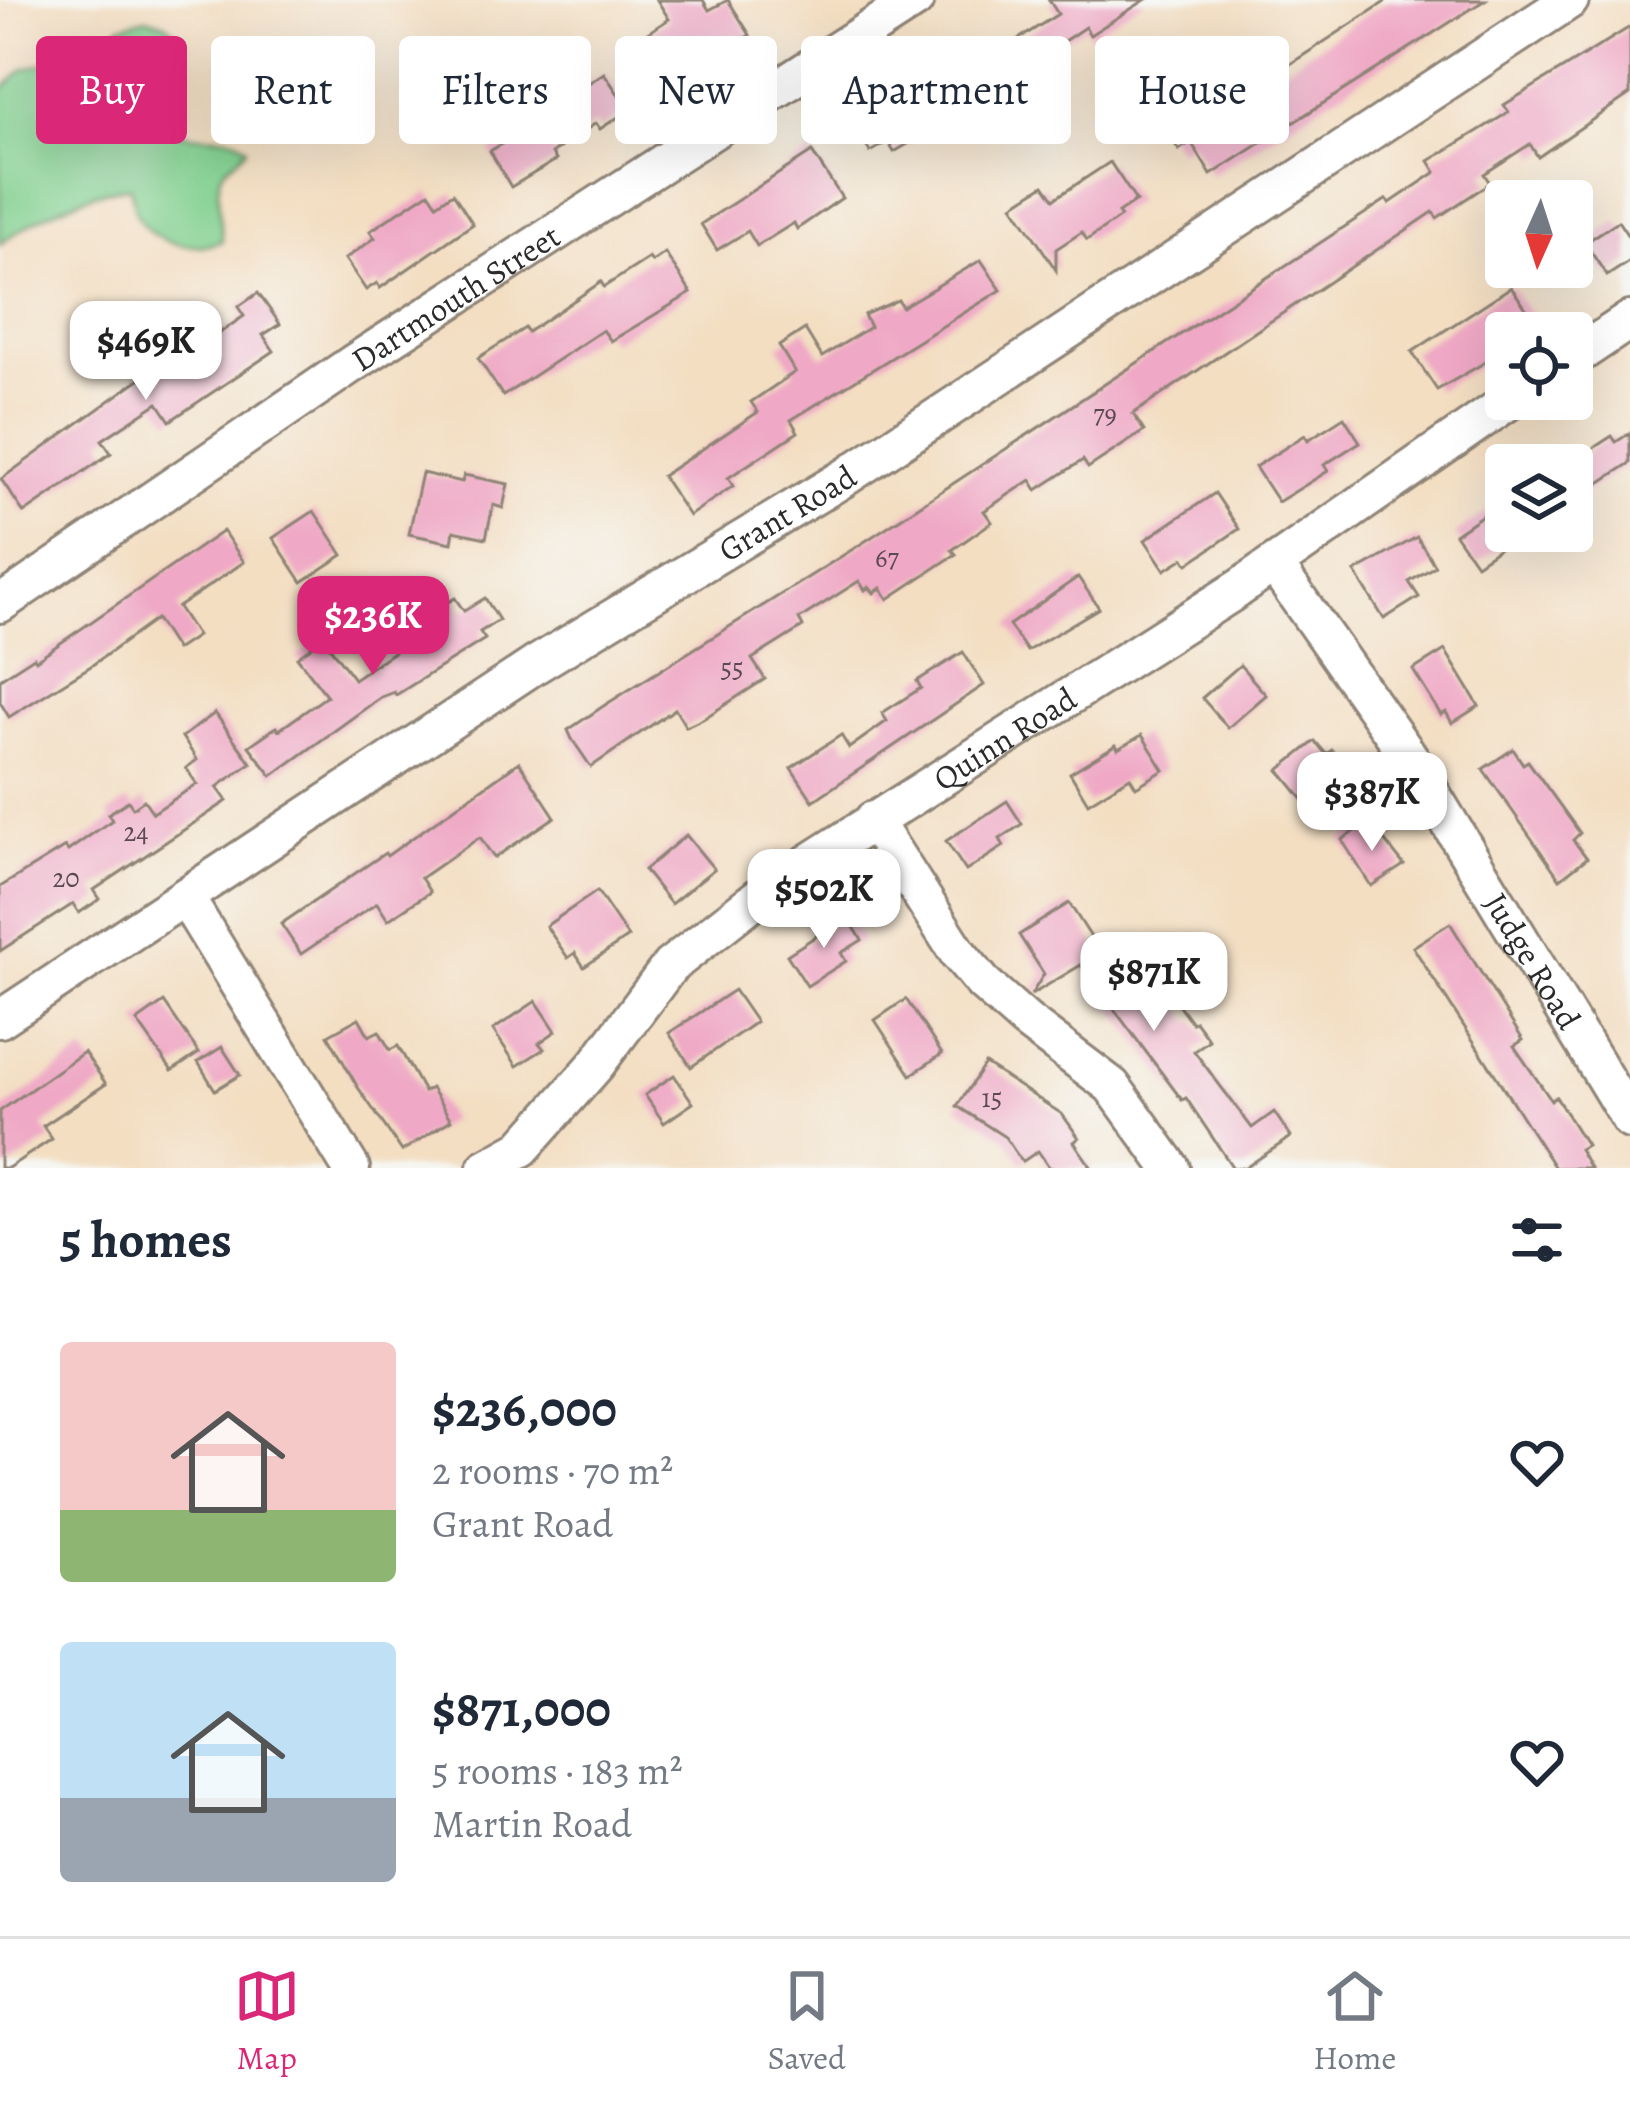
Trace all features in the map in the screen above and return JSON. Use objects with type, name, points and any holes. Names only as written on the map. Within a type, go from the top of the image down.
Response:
[{"type":"street","name":"Dartmouth Street","points":[[0,604],[352,364],[915,0]]},
{"type":"street","name":"Grant Road","points":[[0,1019],[536,665],[844,478],[1570,0]]},
{"type":"street","points":[[1593,345],[1630,320]]},
{"type":"street","name":"Quinn Road","points":[[486,1168],[522,1148],[596,1065],[670,966],[771,887],[1274,564],[1485,418]]},
{"type":"street","name":"Judge Road","points":[[1274,564],[1410,758],[1630,1120]]},
{"type":"street","points":[[873,820],[958,953],[982,982],[1112,1086],[1171,1168]]},
{"type":"street","points":[[185,897],[350,1168]]},
{"type":"green space","points":[[146,18],[166,24],[179,36],[107,36],[120,26]]},
{"type":"green space","points":[[36,65],[36,144],[187,144],[187,135],[211,136],[211,144],[247,147],[221,175],[222,241],[186,246],[163,239],[137,215],[130,187],[62,207],[0,244],[0,92],[24,69]]},
{"type":"building","points":[[657,0],[703,0],[709,10],[728,0],[750,35],[643,36],[669,19]]},
{"type":"building","points":[[1049,0],[1145,0],[1090,35],[1085,27],[1071,36],[1023,36],[1058,14]]},
{"type":"building","points":[[1388,0],[1485,0],[1289,125],[1289,65]]},
{"type":"building","points":[[1630,27],[1630,94],[1538,157],[1530,144],[1484,174],[1485,186],[1437,218],[1433,212],[1133,414],[1144,431],[1088,468],[1083,460],[1037,490],[1031,480],[984,511],[992,522],[952,550],[956,554],[888,599],[881,588],[874,593],[859,581],[799,619],[803,627],[752,659],[765,679],[686,727],[675,709],[591,767],[568,730],[1387,199],[1390,203],[1436,172],[1429,161],[1509,112],[1504,105]]},
{"type":"building","points":[[604,73],[615,89],[615,119],[600,129],[596,123],[591,126],[591,81]]},
{"type":"building","points":[[501,144],[565,144],[552,153],[556,160],[511,187],[490,151]]},
{"type":"building","points":[[1192,144],[1260,144],[1211,175]]},
{"type":"building","points":[[812,152],[842,198],[797,229],[794,223],[757,246],[748,231],[717,250],[701,224]]},
{"type":"building","points":[[1110,162],[1136,201],[1087,240],[1082,232],[1056,249],[1056,270],[1013,205],[1044,185],[1054,199]]},
{"type":"building","points":[[429,192],[437,204],[453,193],[473,224],[380,288],[377,283],[366,290],[345,259],[375,238],[370,231]]},
{"type":"building","points":[[1618,221],[1630,239],[1630,261],[1607,276],[1593,255],[1593,238]]},
{"type":"building","points":[[665,253],[691,293],[611,341],[603,330],[503,396],[478,358],[525,328],[528,332],[601,282],[604,287]]},
{"type":"building","points":[[981,260],[1001,290],[791,420],[798,432],[728,478],[733,486],[689,516],[662,476],[758,412],[751,402],[795,372],[779,346],[805,329],[822,357],[870,327],[864,315],[898,300],[902,307]]},
{"type":"building","points":[[1509,288],[1528,312],[1485,312],[1485,362],[1437,390],[1412,352]]},
{"type":"building","points":[[258,293],[280,324],[263,335],[274,351],[170,421],[158,403],[102,440],[111,453],[24,513],[1,479],[141,378],[137,373],[161,357],[169,368],[244,316],[238,307]]},
{"type":"building","points":[[1344,417],[1360,442],[1324,465],[1328,471],[1278,502],[1255,467]]},
{"type":"building","points":[[1630,433],[1630,463],[1593,487],[1593,448],[1612,436],[1616,442]]},
{"type":"building","points":[[422,473],[462,482],[464,475],[508,484],[503,508],[493,505],[486,538],[454,531],[452,543],[409,534]]},
{"type":"building","points":[[1215,493],[1239,529],[1188,564],[1184,558],[1165,570],[1145,540]]},
{"type":"building","points":[[314,511],[343,555],[302,582],[273,538]]},
{"type":"building","points":[[1485,513],[1485,552],[1493,552],[1476,564],[1455,534]]},
{"type":"building","points":[[223,531],[244,562],[178,607],[197,636],[176,650],[156,619],[9,717],[0,702],[0,679],[36,660]]},
{"type":"building","points":[[1417,537],[1435,566],[1409,582],[1419,597],[1384,619],[1355,572]]},
{"type":"building","points":[[1078,577],[1099,608],[1027,651],[1009,625]]},
{"type":"building","points":[[455,598],[464,611],[485,598],[499,620],[480,632],[485,639],[396,695],[381,697],[272,776],[249,746],[327,696],[297,657],[323,638],[354,679],[398,649],[392,636]]},
{"type":"building","points":[[1445,650],[1479,706],[1452,723],[1446,712],[1441,715],[1413,670]]},
{"type":"building","points":[[963,652],[984,685],[813,801],[791,768],[841,735],[849,748],[887,721],[882,713],[921,688],[917,681]]},
{"type":"building","points":[[1240,665],[1266,695],[1228,728],[1202,698]]},
{"type":"building","points":[[215,713],[251,763],[217,787],[227,801],[94,890],[100,899],[79,913],[73,904],[0,951],[0,887],[65,847],[68,851],[112,820],[108,814],[128,801],[133,808],[144,800],[153,813],[197,784],[186,768],[197,760],[182,737]]},
{"type":"building","points":[[1142,735],[1164,770],[1136,787],[1130,777],[1088,803],[1070,773]]},
{"type":"building","points":[[1315,741],[1326,754],[1332,750],[1348,771],[1305,802],[1279,770]]},
{"type":"building","points":[[1513,749],[1523,764],[1528,761],[1580,833],[1573,840],[1587,858],[1560,879],[1483,769]]},
{"type":"building","points":[[519,762],[555,817],[494,858],[480,837],[421,878],[430,892],[388,920],[377,903],[301,954],[281,924]]},
{"type":"building","points":[[1007,801],[1022,824],[1000,839],[1004,846],[966,871],[946,841]]},
{"type":"building","points":[[1369,821],[1404,865],[1371,886],[1342,840]]},
{"type":"building","points":[[686,835],[714,869],[671,904],[644,870]]},
{"type":"building","points":[[597,891],[628,937],[584,967],[575,953],[568,958],[546,926]]},
{"type":"building","points":[[1069,903],[1114,973],[1127,964],[1147,991],[1161,981],[1195,1021],[1209,1040],[1194,1051],[1252,1128],[1274,1112],[1291,1137],[1245,1168],[1233,1168],[1186,1098],[1182,1100],[1081,965],[1031,995],[1044,974],[1019,935]]},
{"type":"building","points":[[847,916],[862,940],[841,953],[846,961],[807,986],[787,955]]},
{"type":"building","points":[[1450,923],[1523,1040],[1514,1046],[1551,1100],[1556,1097],[1586,1145],[1579,1149],[1590,1168],[1555,1168],[1413,947]]},
{"type":"building","points":[[734,990],[756,1022],[691,1067],[669,1033]]},
{"type":"building","points":[[906,999],[942,1054],[911,1075],[875,1020]]},
{"type":"building","points":[[536,1001],[556,1031],[539,1043],[544,1049],[517,1066],[493,1030]]},
{"type":"building","points":[[164,1002],[199,1053],[172,1071],[137,1021]]},
{"type":"building","points":[[359,1018],[369,1036],[379,1031],[390,1050],[398,1046],[424,1092],[431,1088],[451,1120],[402,1151],[328,1035]]},
{"type":"building","points":[[222,1047],[240,1075],[215,1090],[198,1062]]},
{"type":"building","points":[[84,1052],[106,1084],[43,1126],[52,1139],[8,1168],[0,1168],[0,1111]]},
{"type":"building","points":[[985,1064],[1062,1114],[1092,1168],[1050,1168],[1038,1151],[1022,1162],[1005,1137],[957,1106]]},
{"type":"building","points":[[674,1075],[693,1103],[664,1123],[645,1095]]}]
